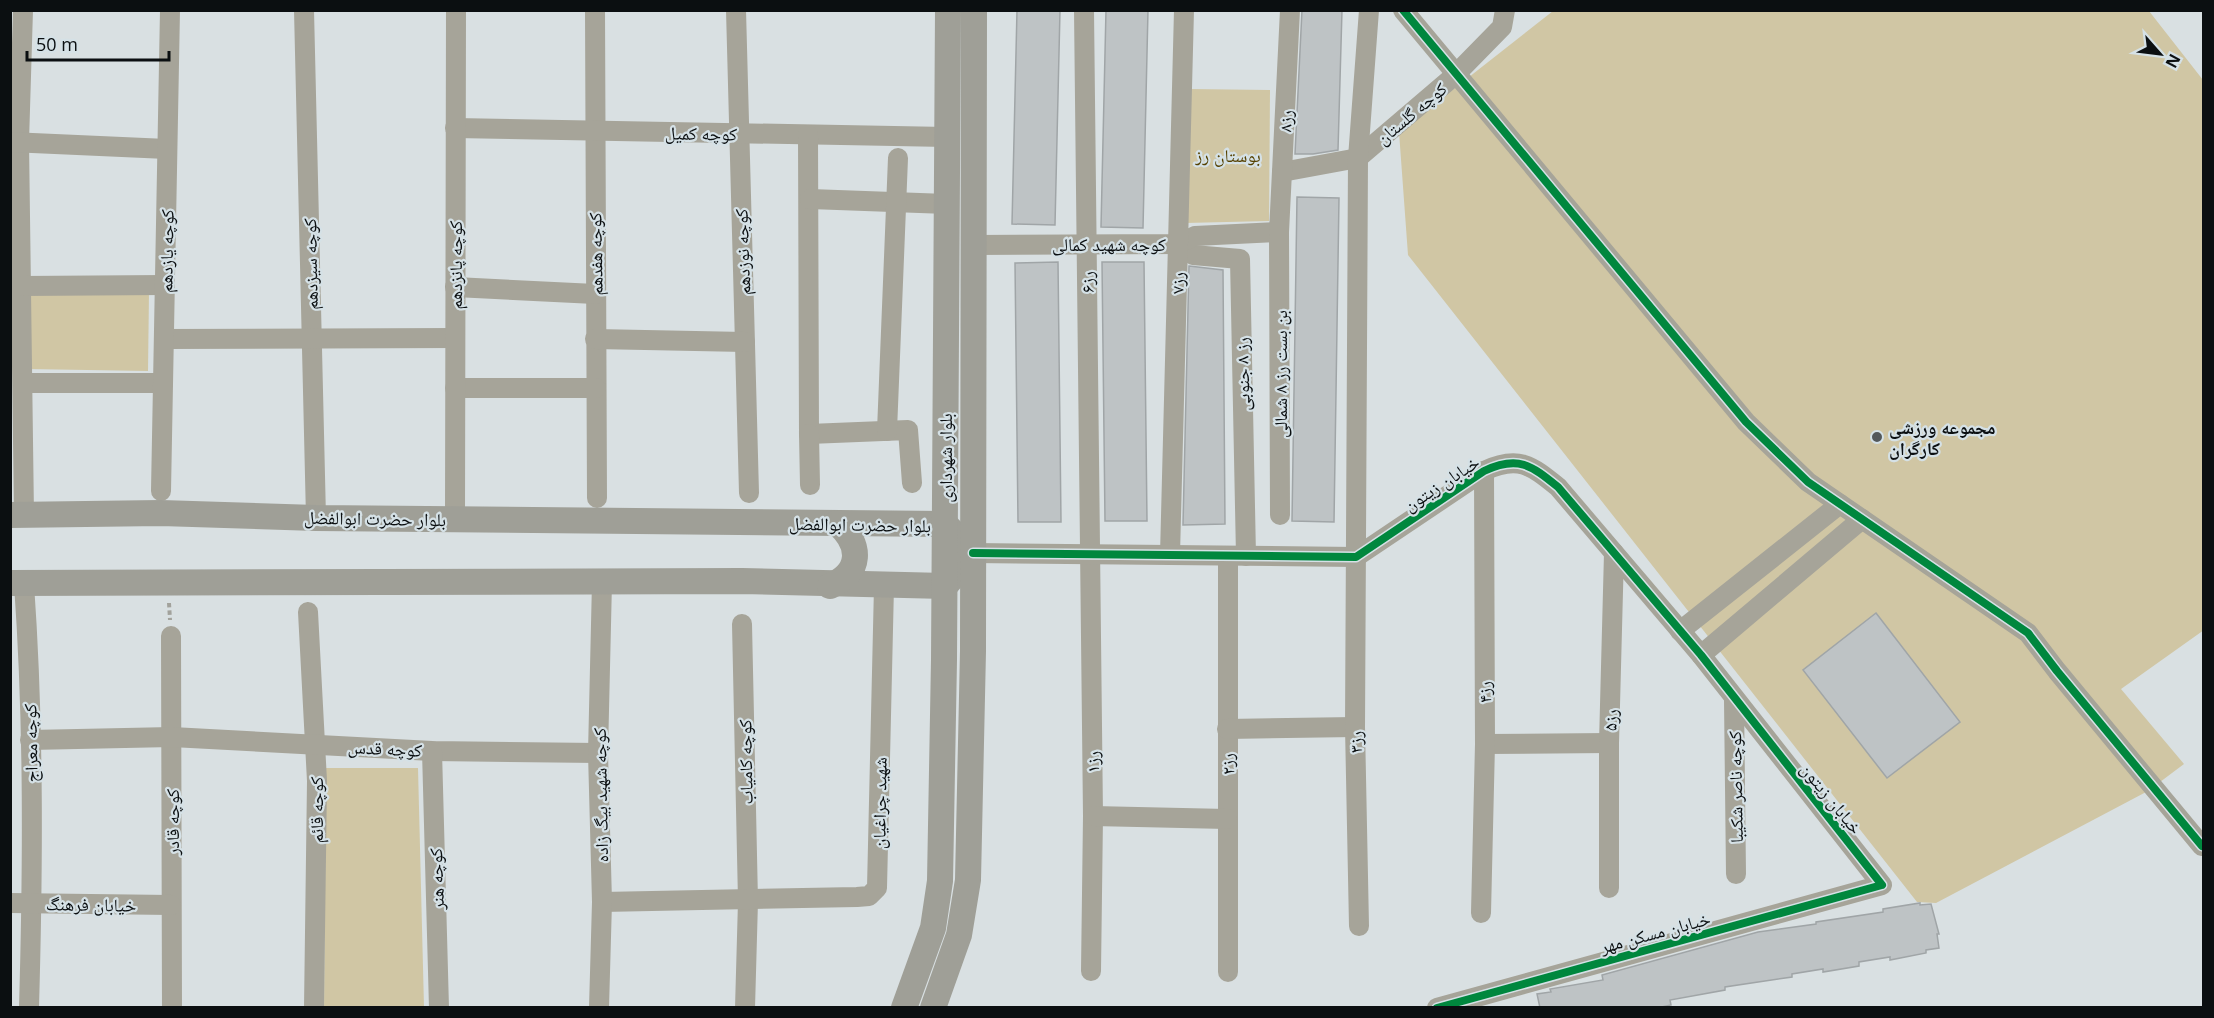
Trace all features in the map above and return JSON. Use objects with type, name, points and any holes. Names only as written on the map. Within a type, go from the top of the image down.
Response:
[{"type":"main road","name":"بلوار شهرداری","points":[[903,1008],[933,928],[940,881],[945,586],[948,10]]},
{"type":"main road","name":"بلوار شهرداری","points":[[933,1008],[959,935],[968,879],[973,553],[974,10]]},
{"type":"main road","name":"بلوار حضرت ابوالفضل","points":[[17,515],[161,513],[316,518],[945,524],[973,553]]},
{"type":"main road","points":[[830,586],[848,574],[855,556],[852,539],[837,523]]},
{"type":"main road","points":[[17,584],[742,581],[830,586],[945,586],[973,553]]},
{"type":"street","points":[[17,515],[23,383],[16,337],[22,286],[15,142],[23,10]]},
{"type":"street","name":"کوچه یازدهم","points":[[161,491],[170,10]]},
{"type":"street","name":"کوچه سیزدهم","points":[[304,10],[316,518]]},
{"type":"street","name":"کوچه پانزدهم","points":[[455,519],[456,10]]},
{"type":"street","name":"کوچه هفدهم","points":[[595,10],[597,498]]},
{"type":"street","name":"کوچه نوزدهم","points":[[736,10],[749,493]]},
{"type":"street","name":"رز۶","points":[[1084,10],[1089,554]]},
{"type":"street","name":"رز۷","points":[[1170,555],[1184,10]]},
{"type":"street","name":"رز۸","points":[[1280,232],[1290,10]]},
{"type":"street","name":"رز۳","points":[[1359,926],[1355,727],[1358,158],[1370,10]]},
{"type":"street","points":[[1403,10],[1455,76],[1746,422],[1808,482],[2028,633],[2057,672],[2202,846]]},
{"type":"street","name":"کوچه گلستان","points":[[1358,158],[1455,76],[1502,27],[1505,10]]},
{"type":"street","name":"کوچه کمیل","points":[[455,128],[947,137]]},
{"type":"street","points":[[808,135],[810,485]]},
{"type":"street","points":[[15,142],[167,149]]},
{"type":"street","points":[[887,431],[898,158]]},
{"type":"street","points":[[1282,172],[1358,158]]},
{"type":"street","points":[[810,199],[947,204]]},
{"type":"street","name":"کوچه شهید کمالی","points":[[973,245],[1178,244],[1195,236],[1280,232]]},
{"type":"street","name":"بن بست رز ۸ شمالی","points":[[1280,232],[1280,515]]},
{"type":"street","name":"رز ۸ جنوبی","points":[[1178,244],[1193,255],[1240,259],[1237,556]]},
{"type":"street","points":[[22,286],[165,285]]},
{"type":"street","points":[[455,287],[595,294]]},
{"type":"street","points":[[164,339],[454,338]]},
{"type":"street","points":[[595,339],[745,342]]},
{"type":"street","points":[[23,383],[163,383]]},
{"type":"street","points":[[454,388],[596,388]]},
{"type":"street","points":[[809,434],[908,430],[912,483]]},
{"type":"street","name":"خیابان زیتون","points":[[1356,557],[1484,471],[1502,462],[1533,466],[1557,487],[1701,655],[1734,700],[1882,885]]},
{"type":"street","name":"رز۴","points":[[1481,913],[1485,744],[1484,471]]},
{"type":"street","points":[[1680,631],[1840,504]]},
{"type":"street","points":[[1701,655],[1862,519]]},
{"type":"street","points":[[973,553],[1356,557]]},
{"type":"street","name":"رز۵","points":[[1609,888],[1609,743],[1614,553]]},
{"type":"street","name":"رز۱","points":[[1089,554],[1093,816],[1091,971]]},
{"type":"street","name":"رز۲","points":[[1228,972],[1227,729],[1237,556]]},
{"type":"street","name":"کوچه شهید بیگ زاده","points":[[598,1008],[602,902],[598,753],[602,582]]},
{"type":"street","name":"کوچه معراج","points":[[17,584],[29,659],[31,903],[29,1008]]},
{"type":"street","name":"شهید چراغیان","points":[[602,902],[857,897],[869,896],[877,888],[884,586]]},
{"type":"street","name":"کوچه قائم","points":[[308,612],[317,781],[314,1008]]},
{"type":"street","name":"کوچه کامیاب","points":[[742,624],[748,900],[745,1008]]},
{"type":"street","name":"کوچه قادر","points":[[171,636],[172,1008]]},
{"type":"street","name":"کوچه ناصر شکیبا","points":[[1734,700],[1736,874]]},
{"type":"street","points":[[1227,729],[1355,727]]},
{"type":"street","name":"کوچه قدس","points":[[30,740],[172,737],[432,751],[598,753]]},
{"type":"street","points":[[1485,744],[1609,743]]},
{"type":"street","name":"کوچه هنر","points":[[432,751],[439,1008]]},
{"type":"street","points":[[1093,816],[1227,819]]},
{"type":"street","name":"خیابان مسکن مهر","points":[[1437,1008],[1882,885]]},
{"type":"street","name":"خیابان فرهنگ","points":[[10,903],[171,905]]},
{"type":"path","points":[[168,582],[171,636]]},
{"type":"green space","name":"مجموعه ورزشی کارگران","points":[[1553,11],[2149,11],[2203,80],[2204,630],[2121,689],[2184,764],[2148,791],[1936,903],[1917,902],[1408,255],[1399,132]]},
{"type":"green space","name":"بوستان رز","points":[[1189,89],[1270,90],[1269,221],[1185,223]]},
{"type":"green space","points":[[149,292],[148,371],[26,369],[27,293]]},
{"type":"green space","points":[[326,768],[418,768],[424,1007],[324,1008]]},
{"type":"building","points":[[1017,10],[1060,10],[1055,225],[1012,224]]},
{"type":"building","points":[[1106,10],[1148,10],[1143,228],[1101,227]]},
{"type":"building","points":[[1302,10],[1342,10],[1338,150],[1295,154]]},
{"type":"building","points":[[1297,197],[1339,198],[1334,522],[1292,521]]},
{"type":"building","points":[[1058,262],[1061,522],[1018,522],[1015,263]]},
{"type":"building","points":[[1102,262],[1144,262],[1147,521],[1105,521]]},
{"type":"building","points":[[1189,266],[1223,270],[1225,524],[1183,525]]},
{"type":"building","points":[[1876,613],[1960,722],[1887,778],[1803,670]]},
{"type":"building","points":[[1920,903],[1920,905],[1931,904],[1939,934],[1937,934],[1939,948],[1926,950],[1926,953],[1890,960],[1890,957],[1859,962],[1859,966],[1823,972],[1823,969],[1792,974],[1792,977],[1725,987],[1725,990],[1670,1000],[1671,1005],[1657,1008],[1540,1008],[1537,994],[1551,992],[1550,989],[1603,980],[1602,975],[1758,932],[1816,924],[1816,922],[1883,912],[1883,909]]},
{"type":"cycle path","points":[[1403,10],[1746,422],[1808,482],[2028,633],[2202,846]]},
{"type":"cycle path","points":[[973,553],[1356,557],[1484,471],[1506,464],[1524,465],[1540,473],[1558,487],[1701,655],[1882,885],[1437,1008]]},
{"type":"place","name":"مجموعه ورزشی کارگران","points":[[1877,437]]}]
